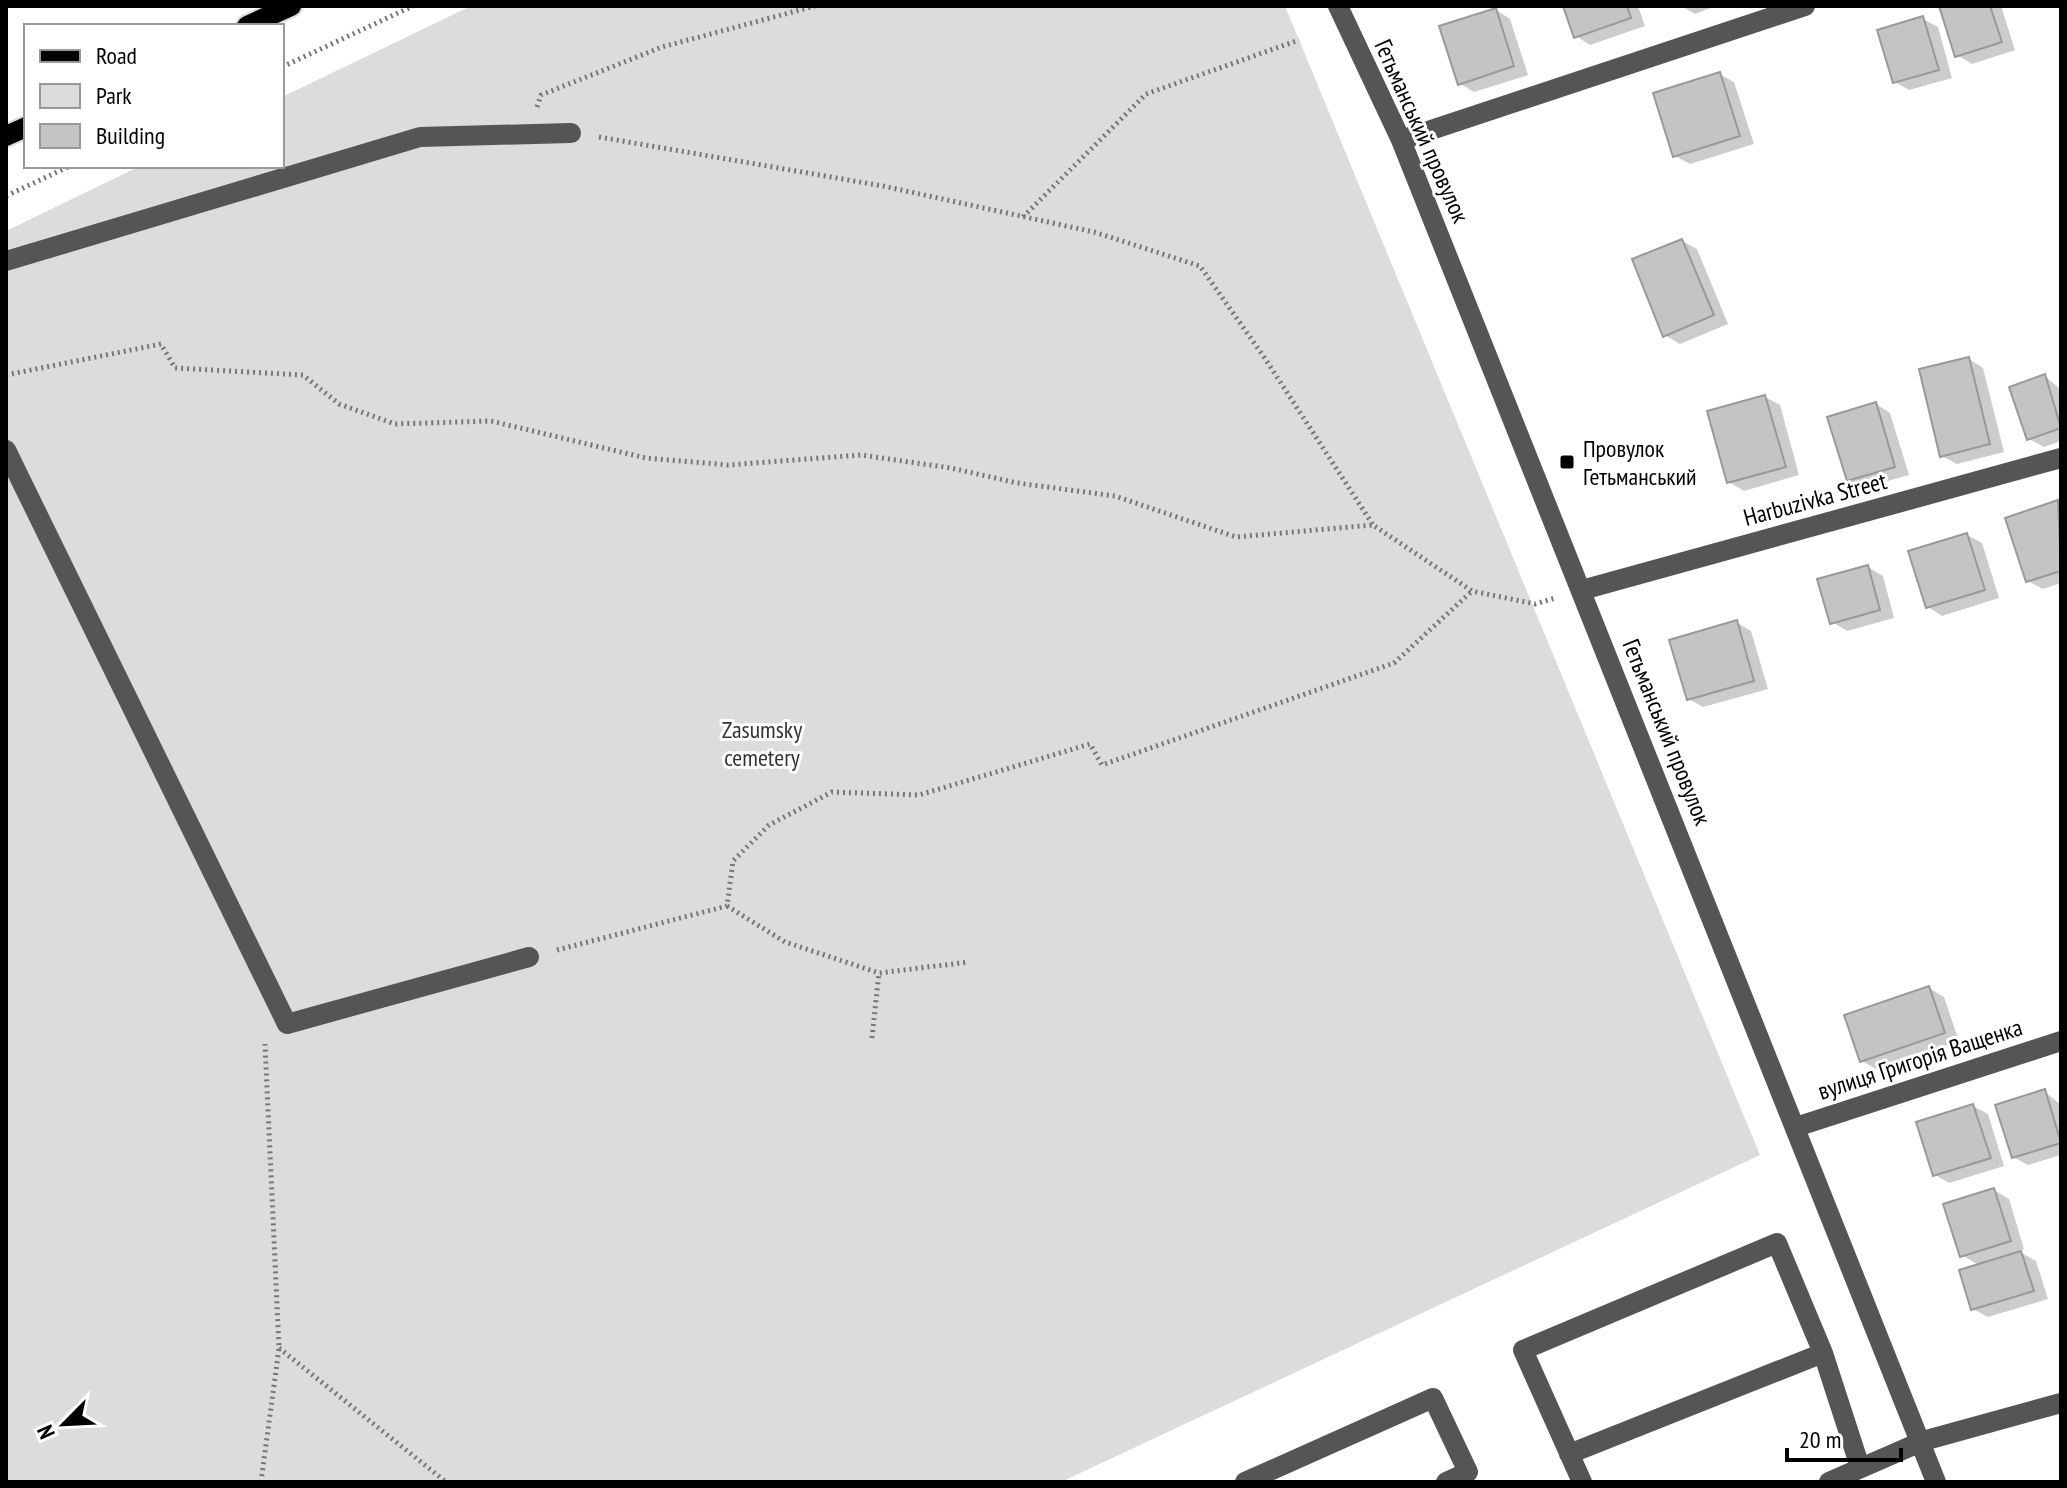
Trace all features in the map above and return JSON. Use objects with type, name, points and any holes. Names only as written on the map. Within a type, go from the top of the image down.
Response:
[{"type":"main road","points":[[251,24],[291,6]]},
{"type":"street","name":"Гетьманський провулок","points":[[1338,6],[1401,140],[1923,1441],[1936,1482]]},
{"type":"street","points":[[1401,140],[1805,6]]},
{"type":"street","points":[[6,261],[420,137],[571,133]]},
{"type":"street","points":[[6,450],[287,1024],[529,957]]},
{"type":"street","name":"Harbuzivka Street","points":[[1582,590],[2061,458]]},
{"type":"street","name":"вулиця Григорія Ващенка","points":[[1796,1127],[2061,1041]]},
{"type":"street","points":[[1582,1482],[1523,1350],[1777,1243],[1823,1353],[1860,1467]]},
{"type":"street","points":[[1569,1454],[1823,1353]]},
{"type":"street","points":[[1245,1482],[1433,1398],[1471,1477],[1446,1482]]},
{"type":"street","points":[[1829,1482],[1923,1441],[2061,1403]]},
{"type":"path","points":[[284,66],[413,6]]},
{"type":"path","points":[[526,134],[541,95],[662,47],[815,6]]},
{"type":"path","points":[[1023,217],[1146,94],[1299,40]]},
{"type":"path","points":[[571,133],[883,186],[1094,232],[1200,266],[1373,525],[1472,591],[1535,604],[1582,590]]},
{"type":"path","points":[[6,196],[66,168]]},
{"type":"path","points":[[6,375],[161,344],[175,368],[303,375],[339,404],[395,424],[491,421],[646,458],[728,465],[876,457],[1017,483],[1115,496],[1236,537],[1373,525]]},
{"type":"path","points":[[727,906],[733,861],[769,825],[832,792],[919,795],[1090,744],[1102,765],[1394,663],[1472,591]]},
{"type":"path","points":[[529,957],[727,906],[785,942],[879,973],[969,962]]},
{"type":"path","points":[[872,1038],[879,973]]},
{"type":"path","points":[[261,1482],[279,1348],[265,1044],[287,1024]]},
{"type":"path","points":[[279,1348],[446,1482]]},
{"type":"green space","name":"Zasumsky cemetery","points":[[471,6],[1285,6],[1760,1155],[1061,1482],[6,1482],[6,231],[136,168],[284,168],[284,96]]},
{"type":"building","points":[[1563,6],[1627,6],[1631,18],[1574,38]]},
{"type":"building","points":[[1939,6],[1990,6],[2002,42],[1955,57]]},
{"type":"building","points":[[1496,8],[1514,66],[1458,85],[1439,26]]},
{"type":"building","points":[[1923,16],[1939,70],[1893,83],[1877,30]]},
{"type":"building","points":[[1720,72],[1740,136],[1673,157],[1653,93]]},
{"type":"building","points":[[1682,239],[1714,315],[1663,337],[1632,259]]},
{"type":"building","points":[[1969,357],[1990,444],[1940,457],[1919,369]]},
{"type":"building","points":[[2045,374],[2061,428],[2027,440],[2009,387]]},
{"type":"building","points":[[1765,395],[1786,467],[1727,483],[1707,411]]},
{"type":"building","points":[[1876,402],[1895,467],[1847,481],[1827,417]]},
{"type":"building","points":[[2058,500],[2061,571],[2026,582],[2005,518]]},
{"type":"building","points":[[1967,533],[1985,590],[1926,608],[1908,551]]},
{"type":"building","points":[[1868,565],[1880,610],[1830,624],[1817,579]]},
{"type":"building","points":[[1737,620],[1754,681],[1687,700],[1669,640]]},
{"type":"building","points":[[1929,986],[1945,1033],[1860,1062],[1844,1015]]},
{"type":"building","points":[[2045,1089],[2061,1143],[2012,1158],[1995,1105]]},
{"type":"building","points":[[1973,1104],[1991,1158],[1933,1176],[1916,1122]]},
{"type":"building","points":[[1994,1188],[2011,1241],[1960,1257],[1943,1204]]},
{"type":"building","points":[[2021,1251],[2034,1291],[1971,1310],[1959,1270]]},
{"type":"place","name":"Провулок Гетьманський","points":[[1567,462]]}]
